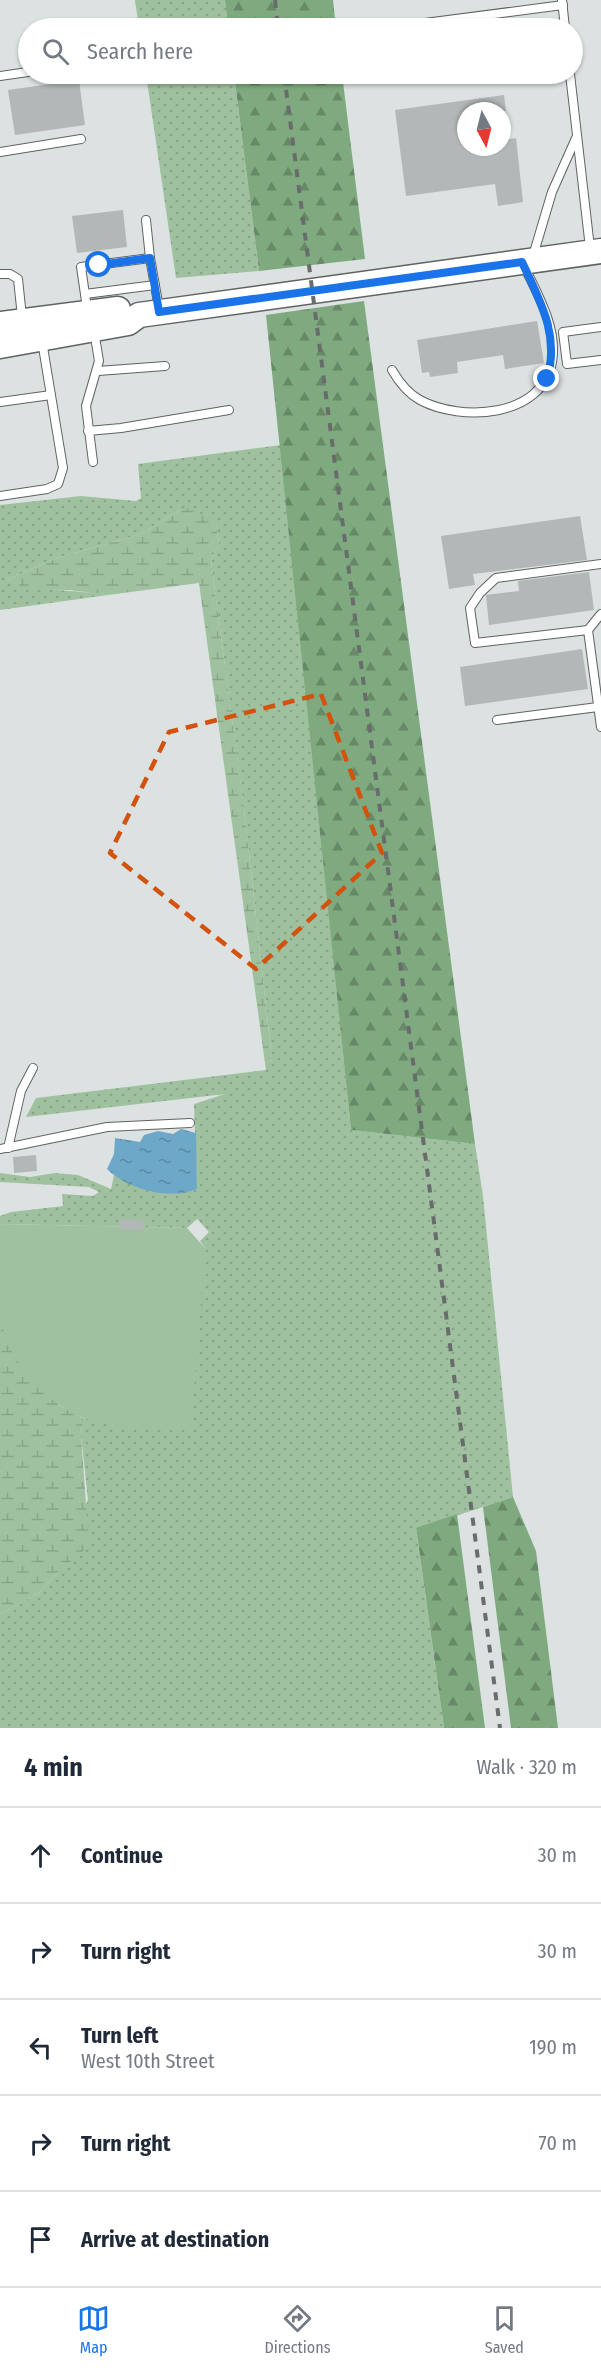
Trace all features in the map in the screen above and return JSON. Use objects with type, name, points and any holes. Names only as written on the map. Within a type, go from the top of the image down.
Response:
[{"type":"main road","points":[[11,323],[125,309],[149,314],[596,252]]},
{"type":"main road","points":[[0,346],[41,338],[89,312]]},
{"type":"lane","points":[[458,18],[562,2],[564,18]]},
{"type":"lane","points":[[0,76],[18,73]]},
{"type":"lane","points":[[571,84],[577,137],[596,252]]},
{"type":"lane","points":[[392,369],[400,384],[420,400],[442,407],[478,411],[508,409],[525,402],[547,379],[552,360],[549,321],[527,261],[552,192],[577,137]]},
{"type":"lane","points":[[0,152],[81,139]]},
{"type":"lane","points":[[146,220],[155,285],[149,314]]},
{"type":"lane","points":[[93,462],[86,406],[98,371],[98,352],[81,267],[100,269],[117,267],[150,258]]},
{"type":"lane","points":[[0,274],[10,274],[18,279],[11,323]]},
{"type":"lane","points":[[89,312],[103,288],[155,285]]},
{"type":"lane","points":[[601,327],[563,332],[567,364],[601,360]]},
{"type":"lane","points":[[0,496],[47,489],[57,484],[63,468],[41,338]]},
{"type":"lane","points":[[98,371],[165,366]]},
{"type":"lane","points":[[0,402],[51,395]]},
{"type":"lane","points":[[88,431],[229,410]]},
{"type":"lane","points":[[601,564],[496,578],[480,593],[470,608],[475,643],[588,630],[601,614]]},
{"type":"lane","points":[[588,630],[601,727]]},
{"type":"lane","points":[[497,720],[598,707]]},
{"type":"lane","points":[[33,1068],[21,1091],[4,1148],[107,1127],[190,1123]]},
{"type":"highlighted area","points":[[321,694],[382,853],[256,969],[110,853],[169,732]]},
{"type":"green space","points":[[135,0],[225,0],[227,18],[138,18]]},
{"type":"green space","points":[[225,0],[333,0],[335,18],[227,18]]},
{"type":"green space","points":[[147,84],[235,84],[259,271],[176,278]]},
{"type":"green space","points":[[235,84],[343,84],[365,259],[259,271]]},
{"type":"green space","points":[[364,301],[475,1144],[351,1130],[266,315]]},
{"type":"green space","points":[[281,445],[351,1130],[475,1144],[483,1196],[513,1497],[416,1529],[444,1728],[0,1728],[0,1614],[40,1592],[57,1573],[88,1500],[81,1435],[83,1418],[129,1427],[205,1248],[200,1241],[209,1232],[197,1219],[187,1228],[0,1224],[0,1216],[11,1212],[63,1206],[62,1194],[93,1196],[99,1192],[89,1187],[0,1182],[0,1173],[30,1177],[55,1173],[78,1175],[111,1189],[114,1175],[144,1188],[166,1193],[197,1189],[194,1104],[225,1094],[26,1117],[36,1098],[266,1070],[265,1063],[272,1060],[244,809],[211,561],[219,543],[216,525],[204,517],[180,510],[141,534],[54,559],[7,580],[44,588],[108,595],[0,610],[0,505],[81,496],[136,501],[141,498],[138,464]]},
{"type":"green space","points":[[192,508],[216,524],[219,543],[211,561],[243,800],[272,1060],[265,1063],[199,583],[108,595],[69,590],[32,589],[7,580],[54,559],[141,534],[180,510]]},
{"type":"green space","points":[[0,1224],[187,1228],[205,1248],[191,1429],[135,1428],[91,1421],[67,1410],[40,1389],[18,1363],[4,1333],[0,1317]]},
{"type":"green space","points":[[0,1316],[59,1405],[83,1418],[81,1435],[89,1546],[57,1573],[40,1592],[0,1614]]},
{"type":"green space","points":[[513,1497],[536,1551],[558,1728],[511,1728],[483,1507]]},
{"type":"green space","points":[[457,1514],[485,1728],[444,1728],[416,1528]]},
{"type":"water","points":[[181,1129],[196,1133],[197,1189],[175,1194],[150,1191],[126,1182],[107,1169],[114,1154],[115,1138],[140,1142],[144,1135],[158,1131],[173,1134]]},
{"type":"building","points":[[51,84],[80,84],[85,125],[15,135],[8,90]]},
{"type":"building","points":[[504,95],[505,102],[457,102],[457,156],[511,156],[511,139],[516,138],[523,202],[498,206],[495,184],[406,196],[395,110]]},
{"type":"building","points":[[123,210],[127,247],[77,253],[72,216]]},
{"type":"building","points":[[537,321],[544,363],[505,369],[503,355],[457,362],[458,373],[430,377],[429,372],[422,373],[417,340]]},
{"type":"building","points":[[580,516],[587,560],[473,574],[475,585],[449,589],[441,536]]},
{"type":"building","points":[[589,572],[594,610],[489,625],[486,595],[519,591],[518,581]]},
{"type":"building","points":[[582,649],[588,689],[465,706],[460,667]]},
{"type":"building","points":[[36,1155],[37,1171],[14,1173],[13,1157]]},
{"type":"building","points":[[119,1219],[143,1220],[143,1230],[120,1230]]},
{"type":"railway","points":[[275,0],[277,18]]},
{"type":"railway","points":[[285,84],[500,1728]]},
{"type":"route","points":[[99,265],[150,258],[159,312],[522,262],[549,321],[552,360],[547,379]]}]
